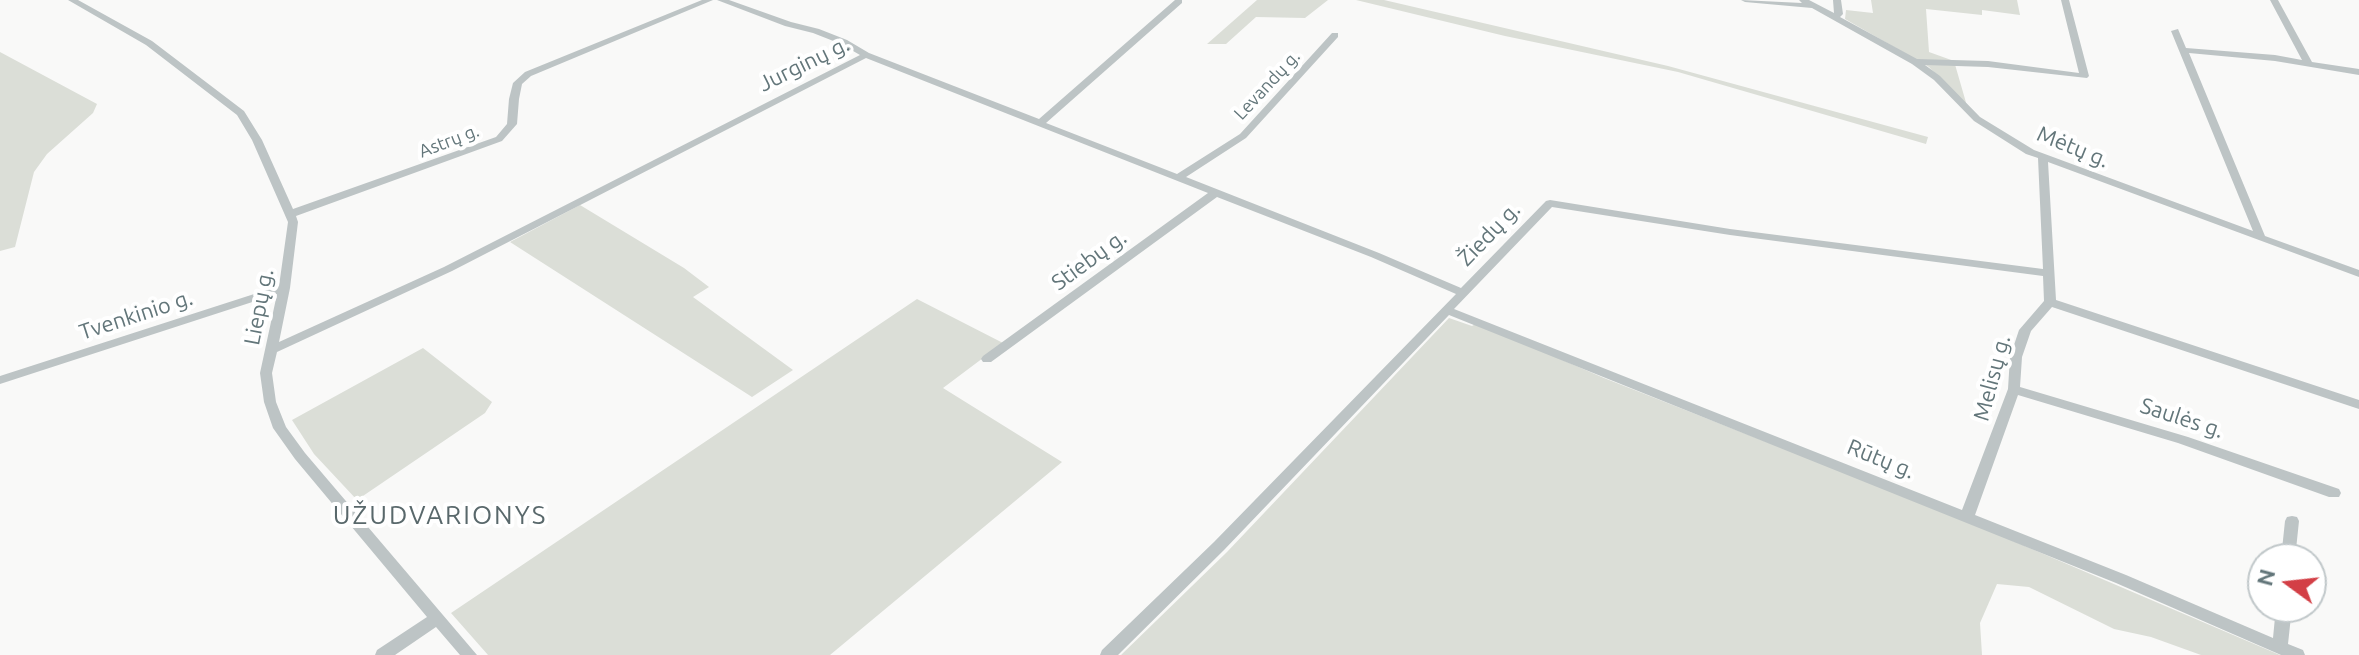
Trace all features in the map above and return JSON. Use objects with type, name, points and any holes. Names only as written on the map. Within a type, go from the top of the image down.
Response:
[{"type":"street","name":"Liepų g.","points":[[72,0],[144,39],[241,113],[272,169],[293,222],[284,288],[266,373],[270,402],[280,428],[300,456],[469,655]]},
{"type":"street","name":"Astrų g.","points":[[290,214],[499,139],[512,124],[518,83],[528,74],[709,0]]},
{"type":"street","points":[[721,0],[816,31],[866,55]]},
{"type":"street","points":[[1745,0],[1814,5]]},
{"type":"street","name":"Mėtų g.","points":[[1803,0],[1915,62],[1937,78],[1977,119],[2043,158],[2359,274]]},
{"type":"street","points":[[1835,16],[1839,14],[1837,0]]},
{"type":"street","points":[[1915,62],[1988,64],[2084,76],[2065,0]]},
{"type":"street","points":[[2274,0],[2309,64]]},
{"type":"street","points":[[1039,124],[1179,1]]},
{"type":"street","points":[[2175,31],[2261,238]]},
{"type":"street","name":"Levandų g.","points":[[1177,178],[1243,136],[1335,35]]},
{"type":"street","points":[[2183,50],[2359,72]]},
{"type":"street","name":"Jurginų g.","points":[[271,350],[448,269],[866,55],[1375,255],[1463,293]]},
{"type":"street","points":[[2043,158],[2050,302],[2359,405]]},
{"type":"street","name":"Stiebų g.","points":[[987,359],[1215,193]]},
{"type":"street","name":"Žiedų g.","points":[[1108,655],[1230,535],[1550,203],[1730,232],[2049,273]]},
{"type":"street","name":"Tvenkinio g.","points":[[0,380],[284,288]]},
{"type":"street","name":"Melisų g.","points":[[1967,517],[2014,389],[2016,357],[2025,330],[2050,302]]},
{"type":"street","name":"Rūtų g.","points":[[1446,310],[1967,517],[2297,655]]},
{"type":"street","name":"Saulės g.","points":[[2014,389],[2183,440],[2334,493]]},
{"type":"street","points":[[2290,543],[2292,521]]},
{"type":"street","points":[[383,655],[437,618]]},
{"type":"street","points":[[2280,647],[2282,623]]},
{"type":"shaded area","points":[[1257,0],[1328,0],[1305,18],[1256,17],[1226,44],[1207,44]]},
{"type":"shaded area","points":[[1356,0],[1384,0],[1668,66],[1928,137],[1926,144],[1678,72],[1505,36]]},
{"type":"shaded area","points":[[1871,0],[2017,0],[2020,15],[1982,10],[1982,15],[1926,9],[1929,52],[1954,61],[1967,106],[1929,67],[1845,19],[1846,10],[1873,13]]},
{"type":"shaded area","points":[[0,52],[97,104],[93,113],[47,154],[34,172],[15,247],[0,251]]},
{"type":"shaded area","points":[[580,205],[684,268],[709,287],[693,297],[793,370],[752,397],[510,242]]},
{"type":"shaded area","points":[[917,299],[1003,343],[943,388],[1062,462],[830,655],[488,655],[451,613]]},
{"type":"shaded area","points":[[1449,318],[1472,326],[1477,323],[1604,378],[1957,517],[2280,655],[2201,655],[2151,637],[2114,629],[2029,587],[1997,584],[1980,623],[1982,655],[1121,655],[1227,552]]},
{"type":"shaded area","points":[[423,348],[492,402],[485,413],[357,500],[314,454],[292,420]]},
{"type":"district","name":"UŽUDVARIONYS","points":[[440,515]]}]
